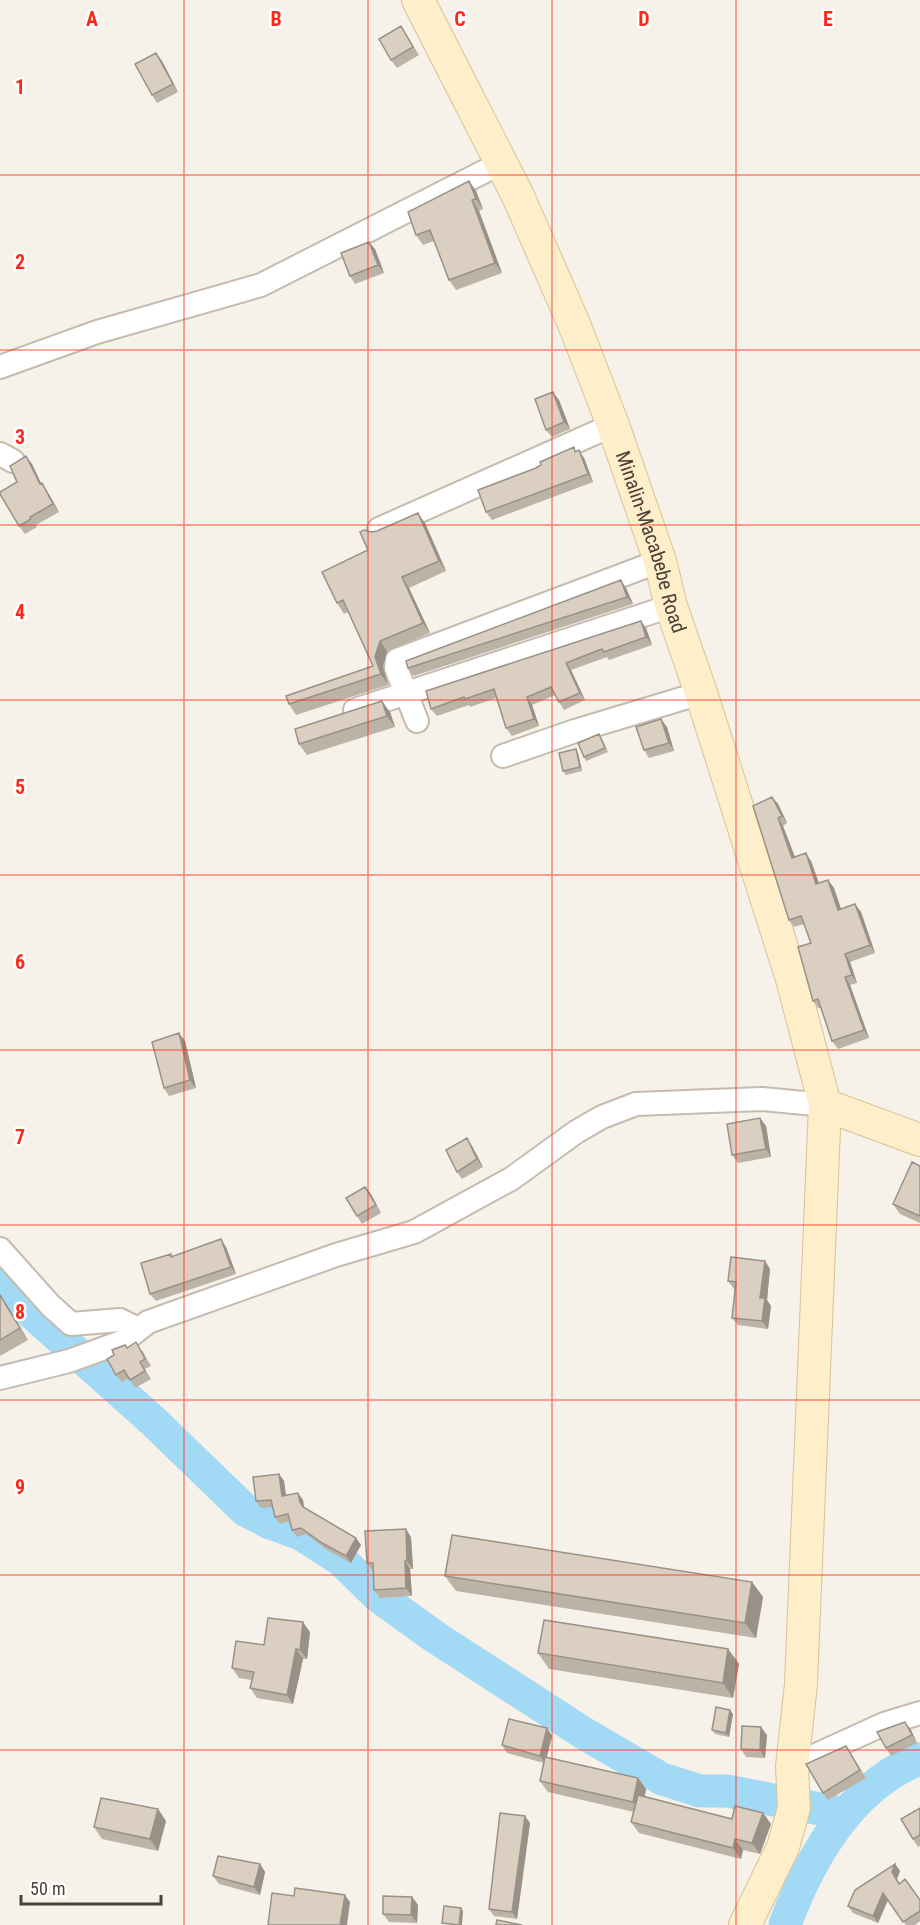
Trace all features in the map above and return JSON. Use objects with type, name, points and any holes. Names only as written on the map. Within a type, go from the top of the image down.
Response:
[{"type":"main road","name":"Minalin-Macabebe Road","points":[[418,0],[503,162],[574,324],[613,425],[660,561],[670,606],[701,693],[792,979],[825,1105],[801,1684],[792,1766],[794,1808],[783,1847],[746,1925]]},
{"type":"main road","points":[[825,1105],[920,1140]]},
{"type":"street","points":[[0,368],[98,332],[261,285],[503,162]]},
{"type":"street","points":[[379,529],[613,425]]},
{"type":"street","points":[[417,721],[396,668],[397,660],[660,561]]},
{"type":"street","points":[[340,715],[670,606]]},
{"type":"street","points":[[503,756],[575,731],[701,693]]},
{"type":"street","points":[[0,1378],[69,1361],[131,1335],[148,1322],[336,1255],[414,1232],[511,1179],[593,1122],[636,1104],[762,1099],[825,1105]]},
{"type":"street","points":[[0,1249],[50,1305],[72,1324],[120,1320],[131,1335]]},
{"type":"street","points":[[792,1766],[884,1724],[920,1713]]},
{"type":"building","points":[[401,26],[413,47],[391,60],[379,39]]},
{"type":"building","points":[[156,53],[173,84],[152,95],[135,64]]},
{"type":"building","points":[[469,181],[476,199],[472,200],[495,263],[449,280],[430,230],[416,235],[408,212]]},
{"type":"building","points":[[369,242],[378,265],[350,276],[341,253]]},
{"type":"building","points":[[553,392],[564,422],[546,430],[535,399]]},
{"type":"building","points":[[574,447],[575,452],[579,450],[588,474],[486,512],[478,490],[536,468],[541,465],[540,462]]},
{"type":"building","points":[[26,456],[53,504],[19,526],[0,492],[17,482],[10,466]]},
{"type":"building","points":[[418,513],[439,561],[402,577],[423,623],[380,641],[375,657],[381,674],[289,704],[286,696],[373,666],[343,600],[337,603],[322,572],[368,550],[360,532],[377,531]]},
{"type":"building","points":[[621,580],[627,597],[408,668],[406,661]]},
{"type":"building","points":[[641,621],[646,637],[604,652],[602,649],[566,663],[580,693],[559,702],[551,687],[527,697],[534,719],[506,728],[494,689],[431,709],[426,691]]},
{"type":"building","points":[[382,701],[387,716],[299,744],[295,729]]},
{"type":"building","points":[[661,719],[669,743],[644,750],[636,727]]},
{"type":"building","points":[[599,734],[605,748],[584,757],[578,743]]},
{"type":"building","points":[[576,749],[580,767],[563,771],[559,753]]},
{"type":"building","points":[[772,797],[782,816],[778,818],[792,858],[806,853],[816,884],[828,880],[838,910],[855,904],[870,945],[845,954],[852,975],[845,977],[864,1030],[832,1041],[818,999],[813,1001],[798,947],[811,943],[801,916],[789,920],[753,806]]},
{"type":"building","points":[[179,1033],[190,1080],[164,1088],[152,1042]]},
{"type":"building","points":[[760,1118],[766,1149],[732,1155],[727,1124]]},
{"type":"building","points":[[467,1138],[477,1159],[457,1172],[446,1150]]},
{"type":"building","points":[[912,1162],[920,1166],[920,1216],[893,1204]]},
{"type":"building","points":[[365,1187],[376,1205],[357,1216],[346,1198]]},
{"type":"building","points":[[221,1239],[231,1267],[150,1294],[141,1263],[171,1254],[171,1257]]},
{"type":"building","points":[[731,1257],[765,1261],[760,1298],[765,1298],[762,1321],[732,1318],[736,1282],[728,1281]]},
{"type":"building","points":[[0,1295],[20,1328],[0,1340]]},
{"type":"building","points":[[136,1342],[145,1359],[140,1362],[145,1371],[130,1380],[124,1370],[116,1375],[107,1359],[114,1355],[112,1350],[125,1345],[127,1348]]},
{"type":"building","points":[[279,1474],[282,1496],[298,1493],[303,1507],[356,1538],[346,1556],[301,1528],[292,1530],[288,1514],[275,1517],[271,1500],[256,1501],[253,1477]]},
{"type":"building","points":[[406,1529],[406,1588],[374,1590],[373,1563],[367,1563],[365,1531]]},
{"type":"building","points":[[452,1535],[752,1582],[745,1623],[445,1576]]},
{"type":"building","points":[[268,1618],[303,1622],[300,1650],[296,1649],[287,1695],[250,1688],[254,1672],[232,1668],[236,1641],[264,1645]]},
{"type":"building","points":[[544,1620],[728,1649],[723,1683],[538,1653]]},
{"type":"building","points":[[716,1707],[730,1710],[726,1733],[712,1730]]},
{"type":"building","points":[[509,1719],[547,1728],[540,1756],[502,1745]]},
{"type":"building","points":[[905,1722],[912,1735],[886,1748],[877,1732]]},
{"type":"building","points":[[742,1726],[761,1727],[760,1750],[741,1749]]},
{"type":"building","points":[[846,1746],[860,1770],[823,1793],[806,1764]]},
{"type":"building","points":[[545,1757],[638,1778],[633,1802],[540,1781]]},
{"type":"building","points":[[638,1795],[732,1819],[735,1806],[763,1813],[752,1843],[735,1839],[733,1848],[631,1822]]},
{"type":"building","points":[[101,1798],[158,1809],[150,1839],[94,1827]]},
{"type":"building","points":[[920,1808],[920,1835],[913,1839],[901,1819]]},
{"type":"building","points":[[500,1813],[525,1816],[512,1912],[489,1909]]},
{"type":"building","points":[[218,1856],[260,1864],[254,1887],[213,1876]]},
{"type":"building","points":[[895,1864],[892,1872],[899,1884],[905,1879],[920,1900],[920,1911],[903,1922],[883,1893],[873,1916],[848,1906],[855,1890]]},
{"type":"building","points":[[295,1888],[345,1895],[340,1925],[268,1925],[272,1893],[294,1896]]},
{"type":"building","points":[[383,1896],[412,1897],[411,1915],[383,1914]]},
{"type":"building","points":[[444,1906],[461,1908],[459,1925],[442,1923]]},
{"type":"building","points":[[497,1920],[522,1925],[496,1925]]},
{"type":"waterway","points":[[0,1282],[153,1421],[245,1510],[270,1523],[301,1534],[340,1559],[378,1596],[435,1637],[585,1734],[662,1779],[700,1791],[727,1791],[846,1814]]},
{"type":"waterway","points":[[785,1925],[820,1850],[853,1806],[895,1771],[920,1759]]}]
